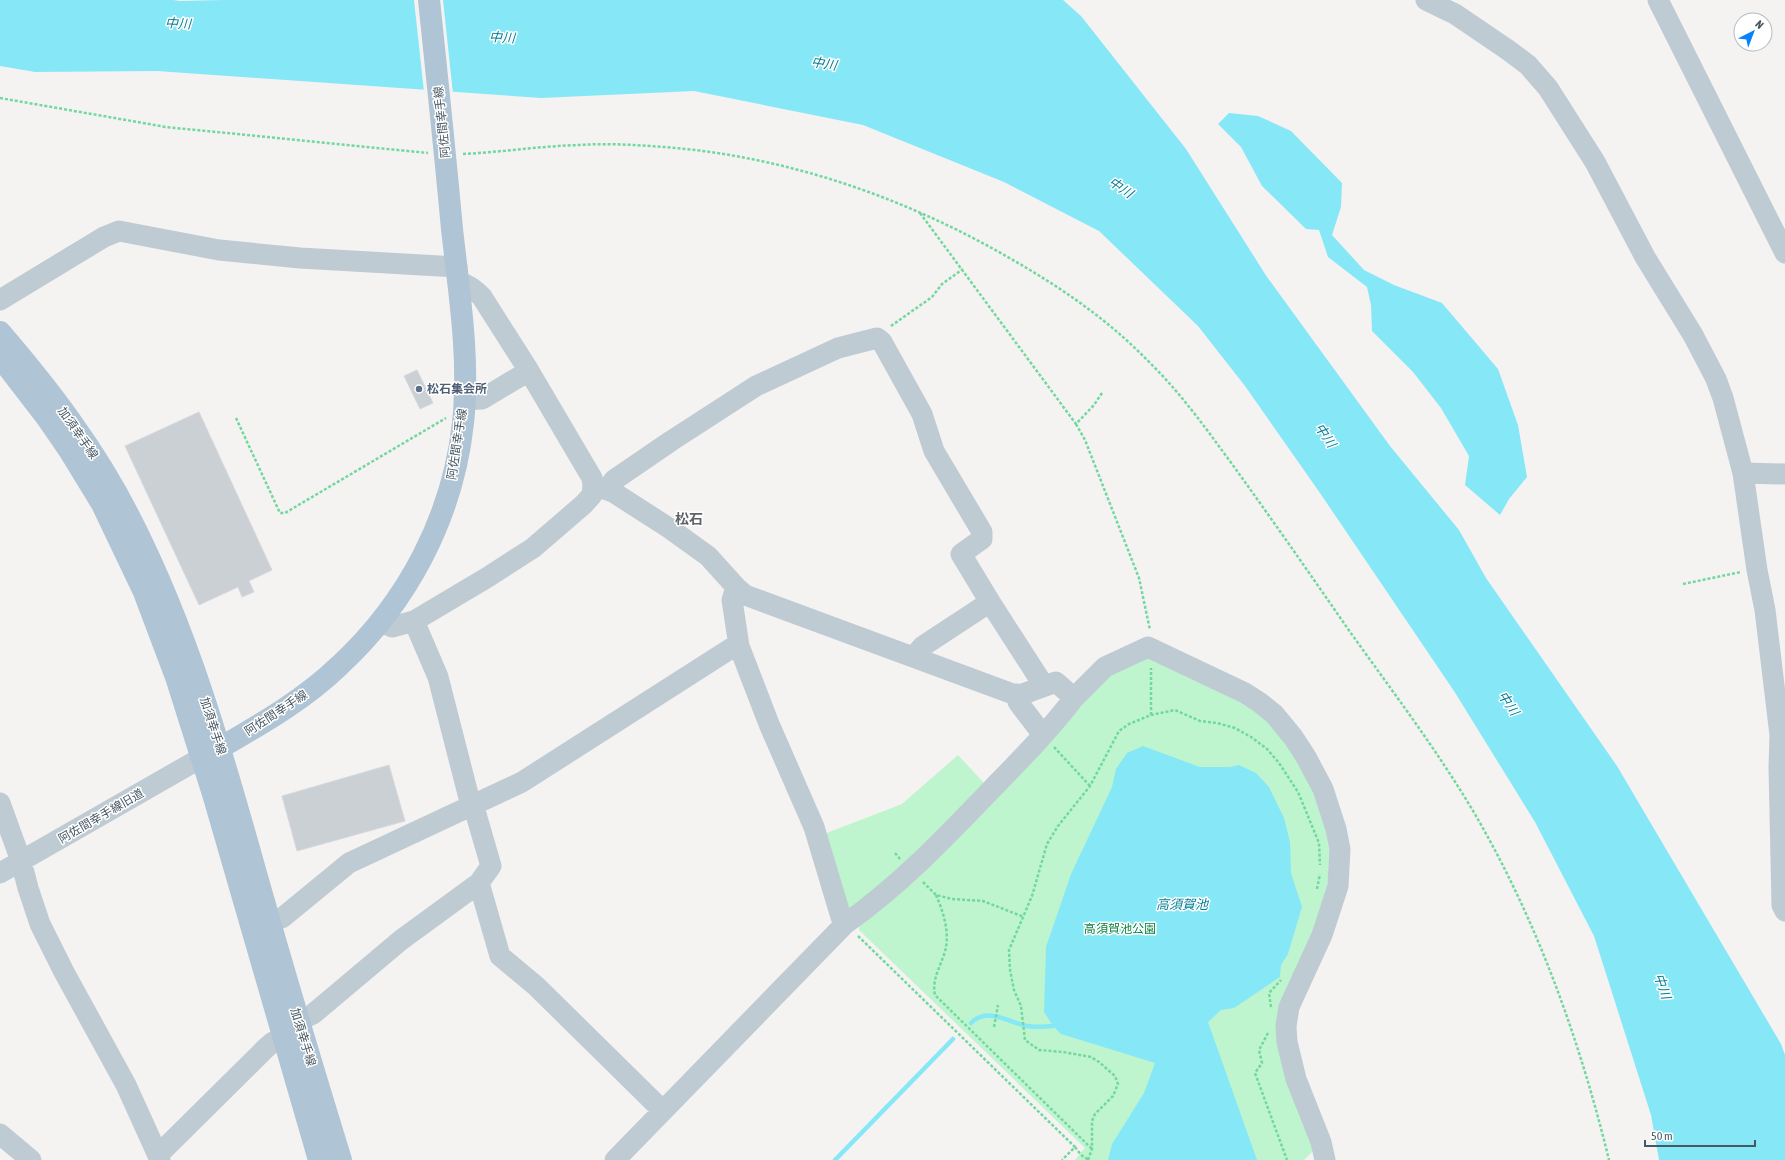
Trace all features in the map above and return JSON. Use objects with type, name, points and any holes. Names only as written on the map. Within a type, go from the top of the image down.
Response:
[{"type":"main road","name":"阿佐間幸手線","points":[[201,758],[271,718],[317,685],[356,650],[381,622],[418,567],[433,536],[447,497],[456,466],[464,406],[464,364],[457,274],[429,0]]},
{"type":"main road","name":"加須幸手線","points":[[0,332],[61,408],[103,469],[152,562],[177,621],[220,748],[298,1021],[341,1160]]},
{"type":"main road","name":"加須幸手線","points":[[0,357],[47,418],[69,450],[102,504],[144,592],[174,670],[319,1160]]},
{"type":"street","points":[[1426,0],[1454,14],[1519,58],[1536,74],[1560,105],[1595,162],[1645,257],[1693,335],[1706,359],[1723,398],[1743,473],[1757,570],[1765,610],[1780,735],[1779,782],[1782,905],[1785,911]]},
{"type":"street","points":[[1658,0],[1785,253]]},
{"type":"street","points":[[0,300],[104,237],[119,231],[219,250],[457,274],[466,284],[482,297],[529,371],[592,478],[600,487],[669,528],[708,556],[736,587],[745,594],[914,656],[972,679],[1017,694],[1056,682],[1074,698]]},
{"type":"street","points":[[381,622],[392,627],[414,621],[488,577],[533,548],[584,504],[600,487],[614,480],[756,386],[838,348],[877,338],[882,342],[922,414],[934,451],[982,532],[982,538],[961,554],[1044,686]]},
{"type":"street","points":[[464,406],[482,399],[529,371]]},
{"type":"street","points":[[1743,473],[1785,474]]},
{"type":"street","points":[[736,587],[732,600],[738,646],[769,724],[814,827],[841,917],[845,924]]},
{"type":"street","points":[[914,656],[923,646],[990,602]]},
{"type":"street","points":[[298,1021],[313,1014],[401,940],[479,883],[491,866],[470,798],[438,678],[414,621]]},
{"type":"street","points":[[282,918],[349,863],[522,782],[730,648],[738,646]]},
{"type":"street","points":[[615,1160],[845,924],[912,870],[1043,735],[1074,698],[1105,667],[1150,655],[1245,693],[1259,702],[1274,714],[1294,737],[1323,789],[1336,829],[1340,849],[1338,886],[1322,935],[1289,1007],[1286,1026],[1287,1042],[1296,1079],[1321,1142],[1325,1160]]},
{"type":"street","points":[[1017,694],[1018,702],[1043,735]]},
{"type":"street","name":"阿佐間幸手線旧道","points":[[0,873],[201,758]]},
{"type":"street","points":[[0,803],[22,861],[28,888],[40,924],[64,972],[126,1086],[159,1157],[266,1048],[273,1042],[284,1038]]},
{"type":"street","points":[[479,883],[500,956],[536,986],[663,1111]]},
{"type":"street","points":[[0,1134],[31,1160]]},
{"type":"path","points":[[0,98],[166,127],[444,145],[582,144],[667,147],[778,164],[857,187],[919,212],[988,245],[1054,283],[1120,333],[1155,368],[1191,409],[1238,472],[1446,769],[1478,819],[1521,904],[1550,971],[1596,1105],[1609,1160]]},
{"type":"path","points":[[919,212],[963,269],[1076,424],[1085,440],[1139,578],[1150,627],[1151,715]]},
{"type":"path","points":[[877,338],[882,332],[932,297],[942,284],[963,269]]},
{"type":"path","points":[[1076,424],[1094,405],[1102,393]]},
{"type":"path","points":[[236,418],[280,513],[285,513],[464,406]]},
{"type":"path","points":[[1683,584],[1757,570]]},
{"type":"path","points":[[845,924],[1075,1147],[1081,1155],[1088,1160],[1092,1149],[1092,1122],[1094,1114],[1113,1096],[1118,1084],[1115,1076],[1099,1062],[1091,1058],[1063,1052],[1039,1050],[1030,1045],[1023,1036],[1021,1006],[1014,990],[1010,970],[1010,950],[1032,896],[1047,844],[1058,826],[1090,786],[1119,731],[1129,724],[1151,715],[1175,710],[1200,721],[1217,723],[1235,728],[1251,737],[1266,749],[1279,763],[1298,792],[1319,843],[1320,868],[1317,892]]},
{"type":"path","points":[[1043,735],[1090,786]]},
{"type":"path","points":[[922,880],[936,895],[942,910],[945,926],[946,947],[934,983],[935,995],[1092,1149]]},
{"type":"path","points":[[936,895],[952,899],[983,902],[1024,917]]},
{"type":"path","points":[[1272,1014],[1269,993],[1283,978]]},
{"type":"path","points":[[994,1027],[998,1005]]},
{"type":"path","points":[[1270,1026],[1269,1032],[1259,1050],[1262,1062],[1255,1073],[1287,1160]]},
{"type":"path","points":[[1062,1160],[1075,1147]]},
{"type":"green space","name":"高須賀池公園","points":[[1154,655],[1253,703],[1289,740],[1326,812],[1333,882],[1286,1002],[1314,1150],[1304,1160],[1075,1160],[1085,1148],[859,930],[860,922],[1103,677]]},
{"type":"green space","points":[[958,755],[984,783],[897,874],[851,907],[843,909],[819,836],[902,804]]},
{"type":"water","name":"中川","points":[[0,0],[1063,0],[1081,16],[1186,149],[1267,277],[1390,446],[1459,530],[1486,578],[1617,766],[1781,1044],[1785,1055],[1785,1160],[1659,1160],[1651,1115],[1594,936],[1535,822],[1454,691],[1320,493],[1245,386],[1198,326],[1099,231],[1004,182],[863,125],[694,91],[541,98],[157,71],[35,72],[0,66]]},
{"type":"water","points":[[1229,113],[1258,116],[1291,131],[1342,183],[1341,207],[1332,235],[1364,270],[1394,285],[1442,303],[1498,369],[1518,425],[1527,477],[1509,499],[1500,515],[1465,485],[1469,456],[1441,408],[1413,372],[1372,331],[1371,305],[1367,287],[1328,257],[1319,230],[1306,229],[1262,186],[1241,147],[1218,124]]},
{"type":"water","name":"高須賀池","points":[[1143,746],[1200,767],[1230,767],[1239,765],[1256,773],[1269,787],[1284,818],[1290,842],[1291,873],[1302,907],[1288,954],[1281,965],[1280,977],[1234,1008],[1221,1010],[1208,1022],[1257,1160],[1108,1160],[1112,1144],[1144,1093],[1155,1063],[1061,1034],[1053,1026],[1044,1012],[1046,947],[1071,874],[1112,787],[1116,769],[1127,753]]},
{"type":"pier","points":[[414,0],[443,0],[453,94],[424,92]]},
{"type":"building","name":"松石集会所","points":[[417,370],[433,403],[420,409],[404,376]]},
{"type":"building","points":[[199,412],[272,570],[249,581],[254,592],[242,597],[238,587],[199,605],[125,446]]},
{"type":"building","points":[[389,765],[405,821],[297,851],[282,796]]},
{"type":"waterway","points":[[971,1023],[977,1018],[991,1016],[1031,1027],[1053,1026]]},
{"type":"waterway","points":[[835,1160],[953,1039]]},
{"type":"place","name":"松石集会所","points":[[419,389]]},
{"type":"district","name":"松石","points":[[689,519]]}]
